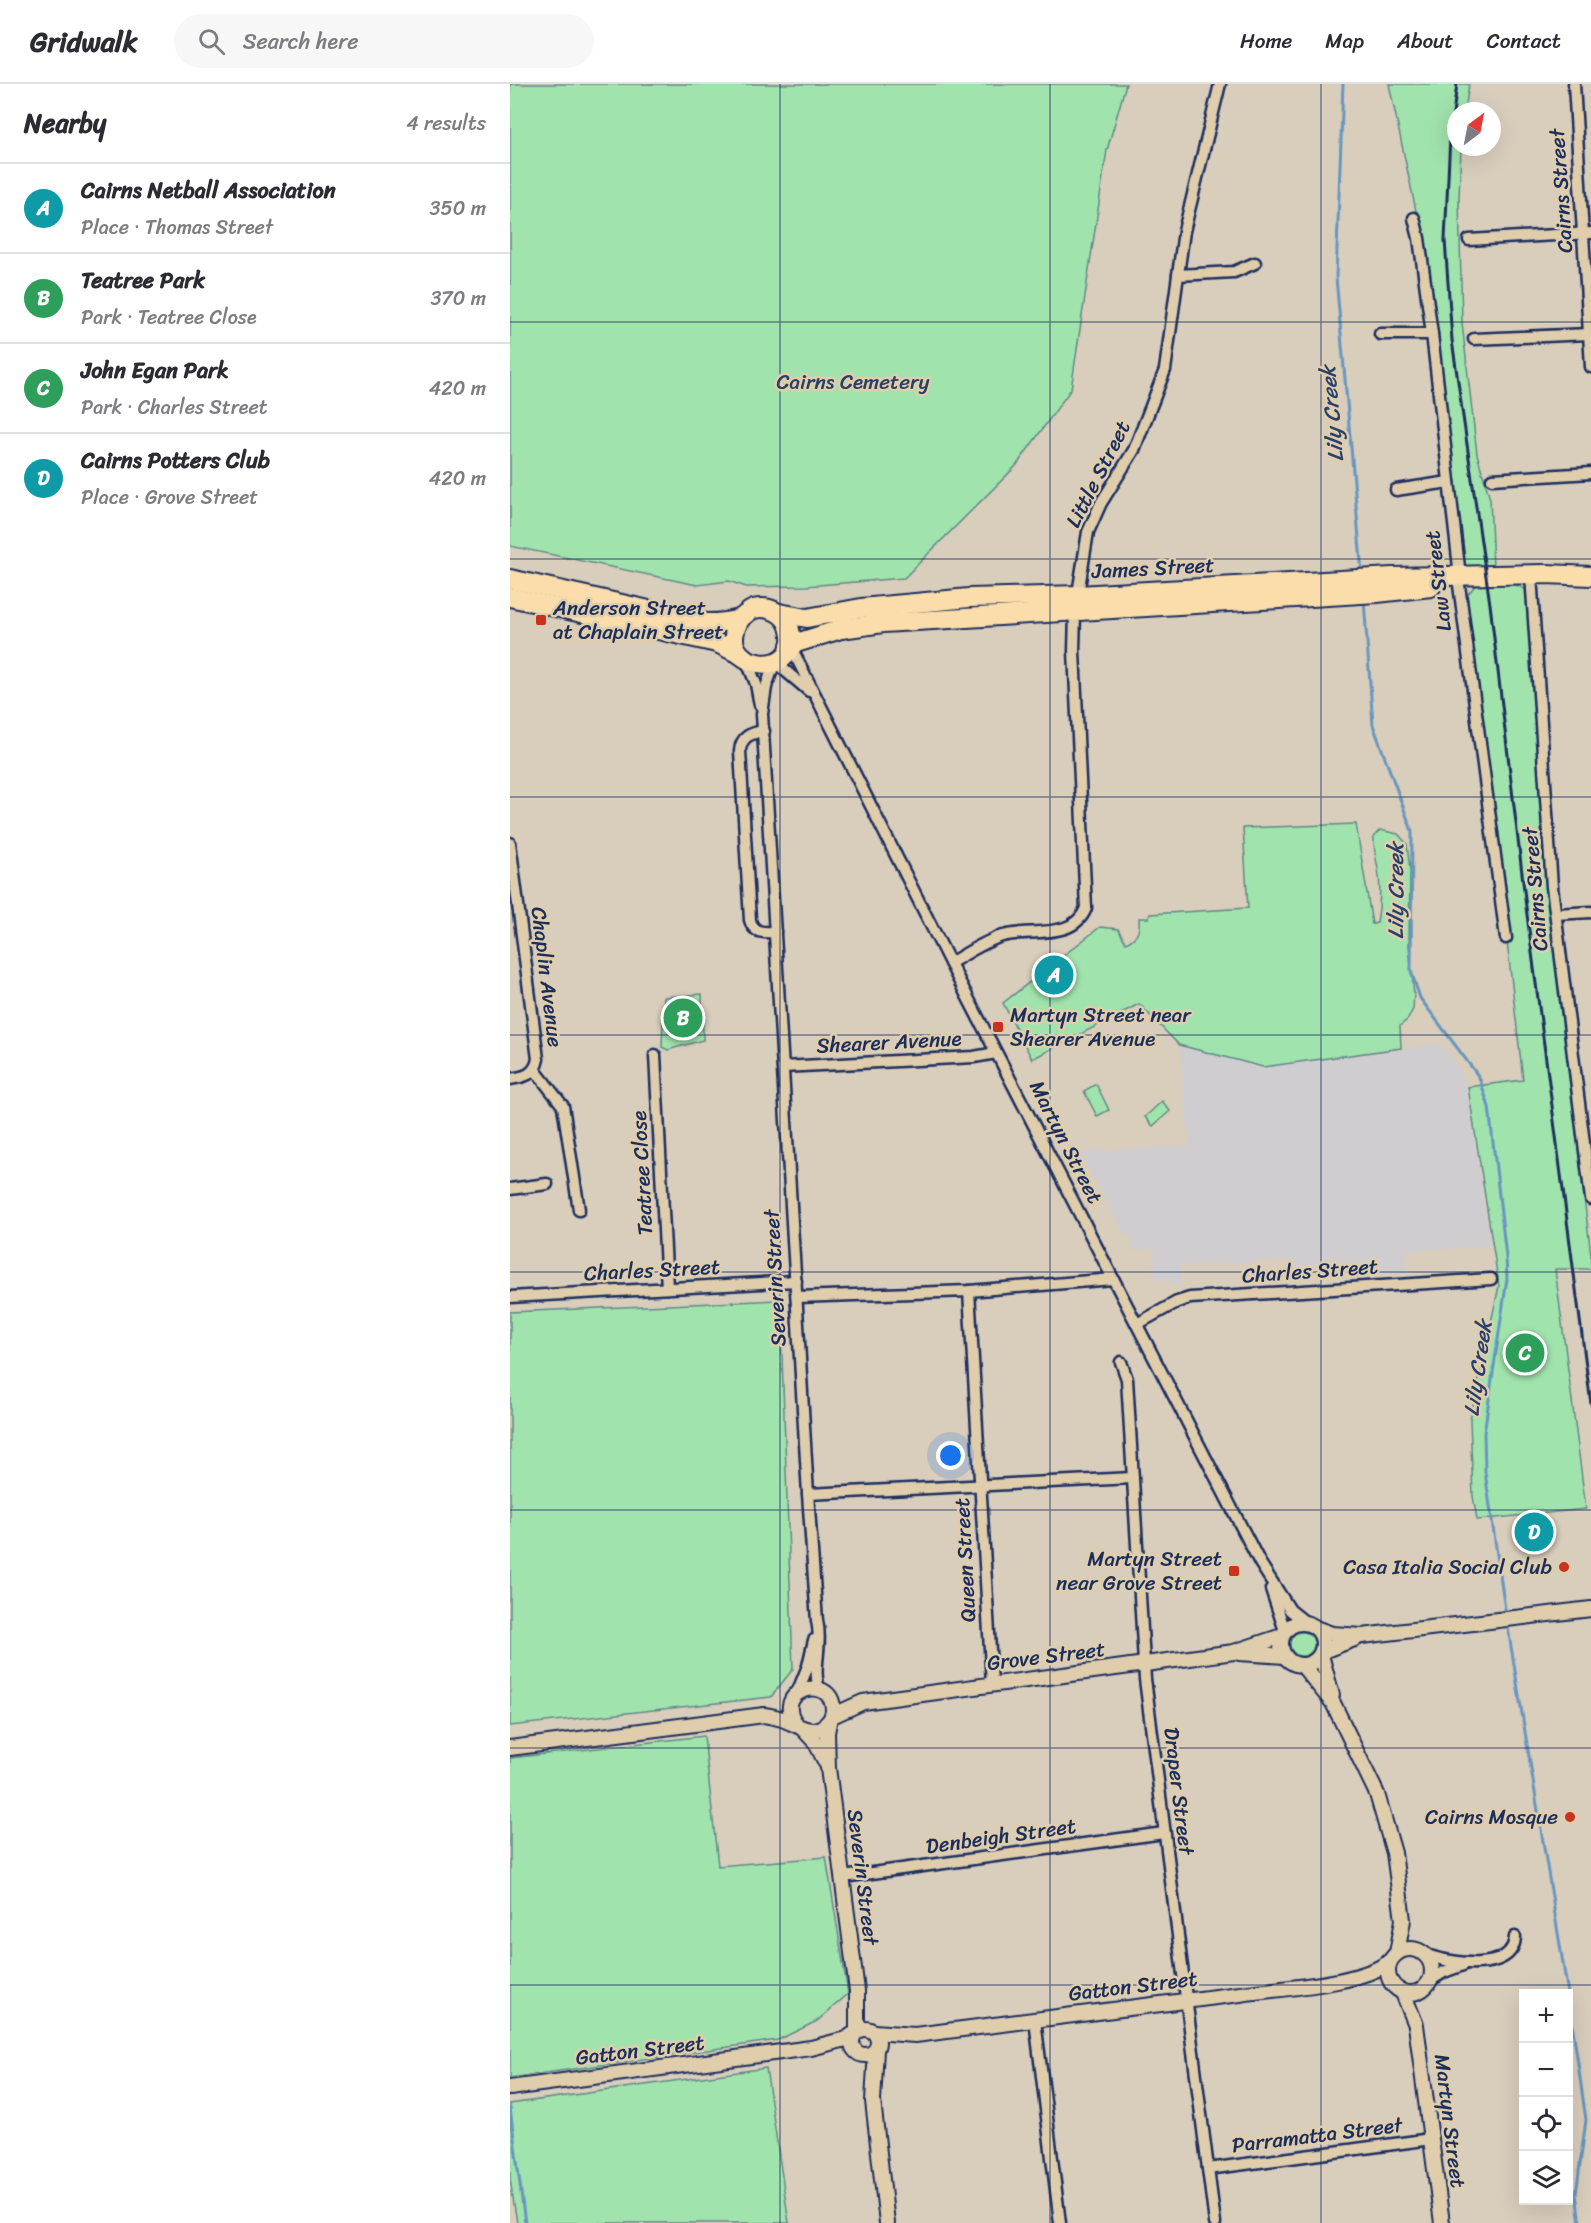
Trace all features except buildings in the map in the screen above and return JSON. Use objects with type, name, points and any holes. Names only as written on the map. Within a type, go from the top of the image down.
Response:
[{"type":"main road","name":"James Street","points":[[790,645],[824,633],[863,625],[1077,604],[1539,574],[1591,566]]},
{"type":"main road","name":"James Street","points":[[1539,574],[1591,576]]},
{"type":"main road","points":[[510,579],[700,622],[717,623],[741,618]]},
{"type":"main road","points":[[510,597],[717,643],[744,657],[760,665],[775,662],[784,655],[790,645],[789,625],[779,613],[759,608],[741,618],[736,626],[735,639],[744,657]]},
{"type":"main road","name":"James Street","points":[[779,613],[807,618],[861,608],[969,598],[1077,604]]},
{"type":"street","name":"Little Street","points":[[950,963],[1000,936],[1065,929],[1077,922],[1085,912],[1087,900],[1074,651],[1084,547],[1101,503],[1134,450],[1164,377],[1184,231],[1220,84]]},
{"type":"street","name":"Cairns Street","points":[[1574,84],[1587,233],[1591,367]]},
{"type":"street","name":"Law Street","points":[[1414,218],[1419,238],[1432,334],[1460,580],[1506,938]]},
{"type":"street","points":[[1469,240],[1587,233]]},
{"type":"street","points":[[1178,275],[1234,272],[1256,263]]},
{"type":"street","points":[[1380,334],[1432,334]]},
{"type":"street","points":[[1474,339],[1589,334]]},
{"type":"street","points":[[1492,479],[1591,473]]},
{"type":"street","points":[[1396,490],[1449,482]]},
{"type":"street","name":"Cairns Street","points":[[1539,574],[1551,871],[1591,1199]]},
{"type":"street","name":"Martyn Street","points":[[790,645],[813,695],[996,1053],[1266,1575],[1290,1610],[1305,1622]]},
{"type":"street","name":"Severin Street","points":[[744,657],[756,684],[764,731],[808,1494],[817,1621],[820,1635],[816,1677],[822,1692]]},
{"type":"street","name":"Severin Street","points":[[762,714],[766,687],[775,662]]},
{"type":"street","name":"Martyn Street","points":[[775,662],[813,695]]},
{"type":"street","points":[[764,731],[754,732],[745,738],[741,743],[740,751],[751,926],[760,932],[775,932]]},
{"type":"street","name":"Chaplin Avenue","points":[[510,843],[538,1059],[531,1073]]},
{"type":"street","points":[[1556,914],[1591,912]]},
{"type":"street","name":"Shearer Avenue","points":[[783,1066],[974,1057],[996,1053]]},
{"type":"street","name":"Teatree Close","points":[[655,1055],[667,1288]]},
{"type":"street","points":[[510,1079],[531,1073],[563,1106],[579,1210]]},
{"type":"street","points":[[510,1189],[547,1184]]},
{"type":"street","points":[[797,1297],[969,1291],[1113,1279]]},
{"type":"street","name":"Charles Street","points":[[1137,1324],[1177,1302],[1190,1298],[1491,1279]]},
{"type":"street","name":"Charles Street","points":[[510,1297],[796,1281]]},
{"type":"street","name":"Queen Street","points":[[969,1291],[992,1684]]},
{"type":"street","name":"Draper Street","points":[[1121,1362],[1127,1379],[1145,1664],[1164,1833],[1215,2223]]},
{"type":"street","points":[[808,1494],[1133,1478]]},
{"type":"street","name":"Martyn Street","points":[[1266,1575],[1283,1634]]},
{"type":"street","points":[[1429,1983],[1432,1966],[1412,1942],[1403,1920],[1394,1853],[1377,1794],[1333,1703],[1303,1666],[1292,1663],[1285,1656],[1281,1647],[1283,1634],[1295,1624],[1305,1622],[1332,1634],[1362,1636],[1591,1609]]},
{"type":"street","name":"Severin Street","points":[[795,1696],[812,1654],[817,1621]]},
{"type":"street","points":[[1318,1629],[1323,1639],[1322,1653],[1333,1703]]},
{"type":"street","name":"Grove Street","points":[[1234,1652],[1283,1634]]},
{"type":"street","points":[[1303,1666],[1316,1660],[1322,1653],[1362,1636]]},
{"type":"street","name":"Grove Street","points":[[830,1719],[863,1702],[992,1684],[1234,1652],[1285,1656]]},
{"type":"street","points":[[510,1748],[764,1715],[817,1730],[830,1719],[832,1702],[822,1692],[810,1688],[764,1715]]},
{"type":"street","name":"Grove Street","points":[[822,1692],[863,1702]]},
{"type":"street","points":[[795,1696],[790,1713],[800,1727]]},
{"type":"street","name":"Severin Street","points":[[830,1719],[827,1732],[828,1768],[857,1991],[856,2032]]},
{"type":"street","name":"Severin Street","points":[[800,1727],[816,1743],[828,1768]]},
{"type":"street","name":"Denbeigh Street","points":[[843,1877],[1164,1833]]},
{"type":"street","points":[[1403,1920],[1388,1975],[1398,1990],[1416,1993],[1444,1972],[1466,1964],[1502,1958],[1512,1949],[1515,1937]]},
{"type":"street","points":[[1393,1958],[1408,1949],[1440,1961],[1466,1964]]},
{"type":"street","name":"Gatton Street","points":[[874,2032],[915,2035],[1355,1978],[1372,1973],[1393,1958]]},
{"type":"street","name":"Gatton Street","points":[[1355,1978],[1398,1990]]},
{"type":"street","name":"Martyn Street","points":[[1429,1983],[1421,2000],[1416,2025],[1442,2223]]},
{"type":"street","name":"Martyn Street","points":[[1398,1990],[1416,2025]]},
{"type":"street","name":"Severin Street","points":[[857,1991],[874,2032]]},
{"type":"street","points":[[1035,2020],[1060,2223]]},
{"type":"street","points":[[873,2101],[878,2040],[874,2032],[865,2029],[856,2032],[852,2043],[859,2053],[873,2101],[887,2223]]},
{"type":"street","name":"Gatton Street","points":[[513,2087],[811,2048],[846,2038],[856,2032]]},
{"type":"street","name":"Gatton Street","points":[[876,2049],[915,2035]]},
{"type":"street","name":"Gatton Street","points":[[811,2048],[859,2053]]},
{"type":"street","points":[[859,2053],[869,2054],[876,2049]]},
{"type":"street","name":"Parramatta Street","points":[[1208,2169],[1431,2139]]},
{"type":"shaded area","points":[[1439,1044],[1459,1067],[1467,1087],[1491,1246],[1406,1251],[1407,1272],[1333,1276],[1332,1265],[1290,1269],[1288,1260],[1181,1265],[1181,1285],[1170,1286],[1170,1279],[1155,1280],[1154,1249],[1132,1250],[1131,1235],[1125,1235],[1080,1154],[1089,1151],[1190,1146],[1179,1045],[1263,1067]]},
{"type":"green space","name":"Cairns Cemetery","points":[[510,84],[1126,84],[1107,150],[1071,389],[1016,466],[904,578],[806,586],[746,587],[729,581],[697,585],[510,546]]},
{"type":"green space","points":[[1389,84],[1469,84],[1466,102],[1447,102],[1447,156],[1461,156],[1459,198],[1462,323],[1477,454],[1490,499],[1493,567],[1463,568],[1422,239]]},
{"type":"green space","points":[[1511,583],[1525,589],[1528,595],[1547,891],[1591,1255],[1591,1269],[1555,1269],[1586,1509],[1477,1520],[1473,1496],[1470,1419],[1499,1286],[1468,1087],[1523,1080],[1467,595],[1475,586]]},
{"type":"green space","points":[[1356,824],[1372,924],[1377,923],[1380,896],[1374,836],[1380,830],[1398,834],[1407,844],[1410,870],[1409,946],[1414,994],[1413,1009],[1408,1019],[1400,1026],[1401,1048],[1263,1067],[1179,1045],[1139,1004],[1032,1059],[1003,1003],[1100,927],[1118,929],[1126,943],[1137,933],[1139,918],[1149,918],[1150,914],[1248,908],[1243,828]]},
{"type":"green space","points":[[702,994],[703,1040],[668,1050],[662,1047],[664,997]]},
{"type":"green space","points":[[1096,1084],[1109,1110],[1097,1116],[1084,1091]]},
{"type":"green space","points":[[1162,1101],[1170,1111],[1153,1126],[1145,1117]]},
{"type":"green space","points":[[780,1300],[793,1669],[771,1697],[510,1726],[510,1312]]},
{"type":"green space","points":[[1302,1632],[1311,1635],[1314,1644],[1311,1653],[1302,1656],[1293,1653],[1290,1644],[1293,1635]]},
{"type":"green space","points":[[704,1736],[718,1866],[826,1857],[848,1994],[817,2021],[778,2040],[510,2078],[510,1758]]},
{"type":"green space","points":[[766,2068],[789,2223],[517,2223],[510,2179],[510,2104]]},
{"type":"waterway","name":"Lily Creek","points":[[1343,84],[1336,277],[1362,573]]},
{"type":"waterway","name":"Lily Creek","points":[[1364,600],[1373,725],[1412,831],[1411,971],[1420,998],[1479,1077],[1489,1107],[1507,1279],[1484,1433],[1485,1472],[1506,1616]]},
{"type":"waterway","points":[[1507,1622],[1567,1989]]},
{"type":"waterway","points":[[1573,2029],[1586,2120],[1576,2194],[1580,2223]]},
{"type":"waterway","points":[[510,2108],[525,2223]]},
{"type":"railway","points":[[1457,84],[1450,136],[1445,240],[1452,340],[1490,604],[1526,907],[1591,1404]]},
{"type":"place","name":"Anderson Street at Chaplain Street","points":[[541,620]]},
{"type":"place","name":"Cairns Netball Association","points":[[1054,975]]},
{"type":"place","name":"Teatree Park","points":[[683,1018]]},
{"type":"place","name":"Martyn Street near Shearer Avenue","points":[[998,1027]]},
{"type":"place","name":"John Egan Park","points":[[1525,1353]]},
{"type":"place","name":"Cairns Potters Club","points":[[1534,1532]]},
{"type":"place","name":"Casa Italia Social Club","points":[[1564,1567]]},
{"type":"place","name":"Martyn Street near Grove Street","points":[[1234,1571]]},
{"type":"place","name":"Cairns Mosque","points":[[1570,1817]]}]
